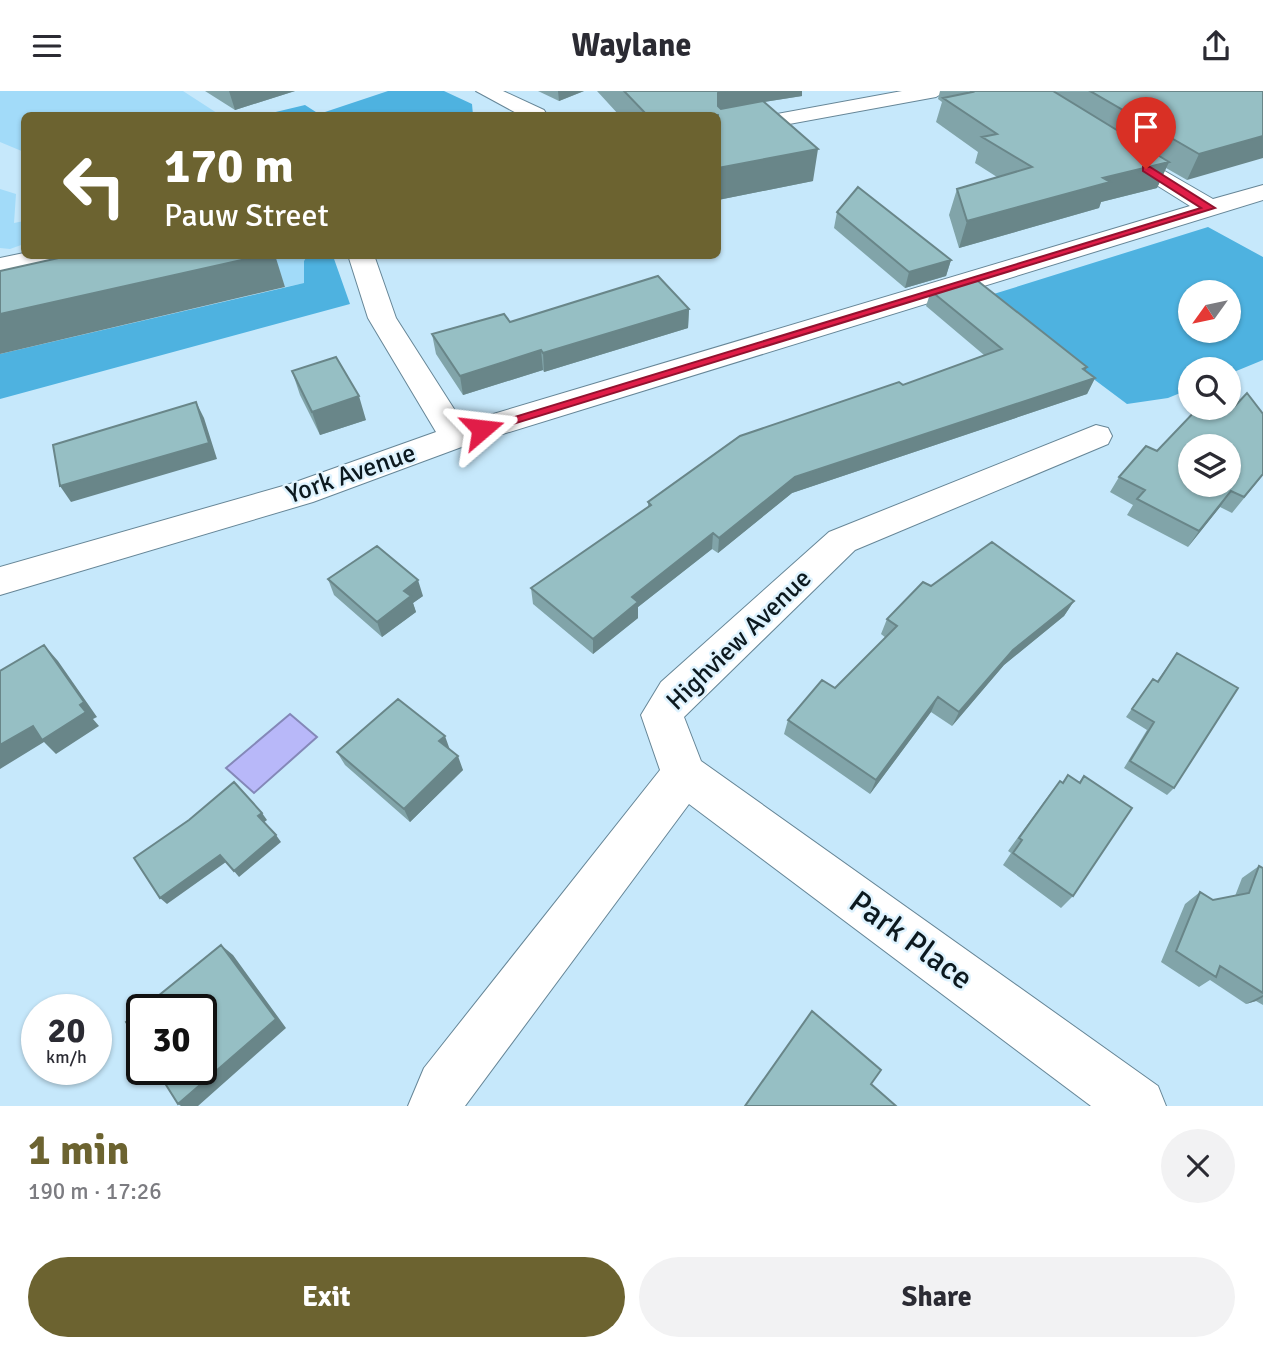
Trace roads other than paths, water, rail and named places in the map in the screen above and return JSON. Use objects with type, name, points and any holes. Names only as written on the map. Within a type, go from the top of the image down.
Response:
[{"type":"street","points":[[486,91],[530,112]]},
{"type":"street","points":[[721,130],[886,95],[936,91]]},
{"type":"street","points":[[1101,141],[1210,208]]},
{"type":"street","name":"York Avenue","points":[[0,580],[301,493],[455,437],[1263,192]]},
{"type":"street","points":[[0,266],[35,259]]},
{"type":"street","points":[[362,259],[382,318],[455,437]]},
{"type":"street","name":"Highview Avenue","points":[[684,774],[662,715],[676,695],[842,541],[1096,436]]},
{"type":"street","points":[[436,1106],[444,1088],[684,774]]},
{"type":"street","name":"Park Place","points":[[684,774],[1138,1106]]}]
